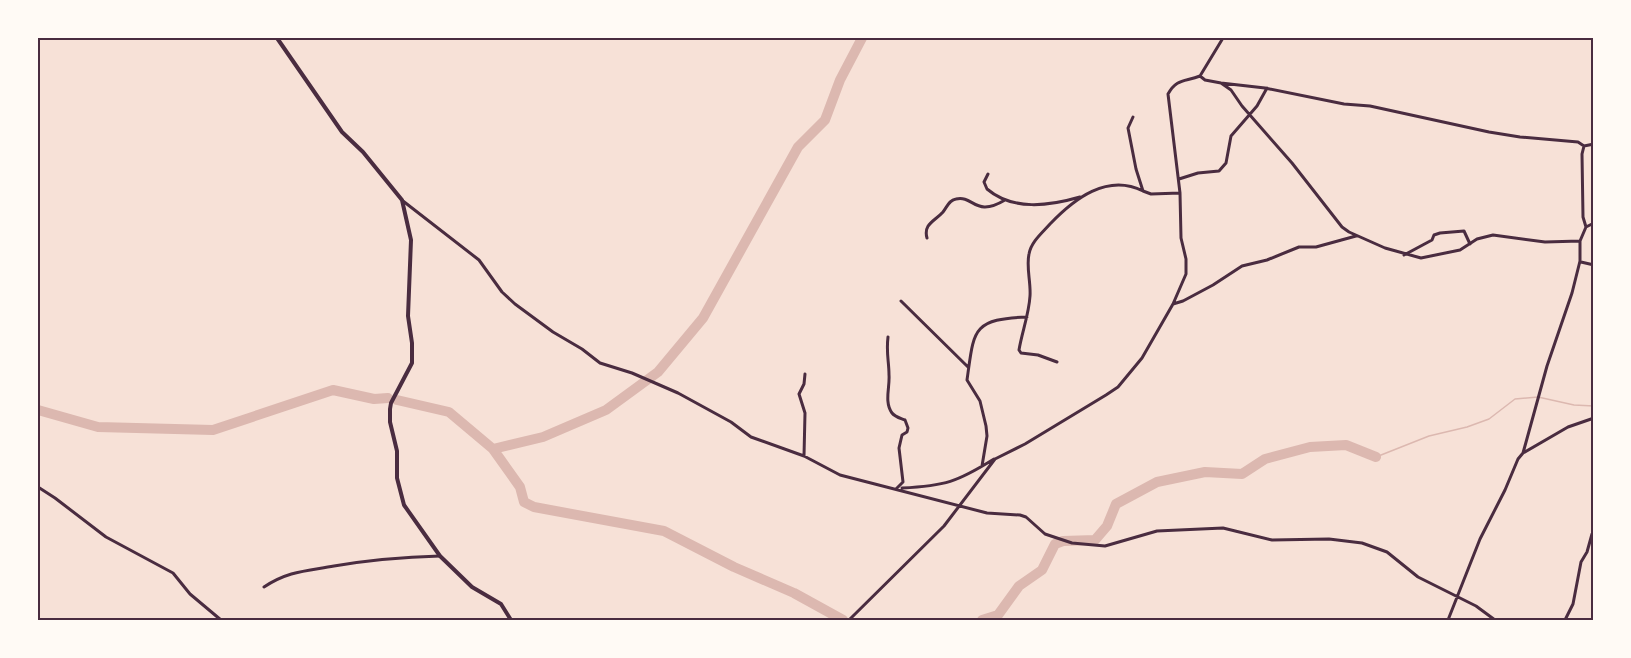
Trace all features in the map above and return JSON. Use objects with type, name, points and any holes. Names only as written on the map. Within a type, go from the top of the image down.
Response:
[{"type":"street","points":[[277,38],[342,132],[363,152],[402,200],[479,260],[502,292],[515,304],[600,363],[658,384],[731,422],[751,437],[804,456],[840,475],[995,515],[1020,515],[1045,534],[1056,539],[1090,545],[1116,543],[1157,531],[1207,528],[1233,530],[1272,540],[1347,540],[1362,543],[1387,552],[1418,577],[1476,606],[1495,621]]},
{"type":"street","points":[[897,489],[949,483],[1043,434],[1118,387],[1142,358],[1173,304],[1186,268],[1181,238],[1180,193],[1168,94],[1173,85],[1200,76],[1223,38]]},
{"type":"street","points":[[1200,76],[1205,80],[1267,88],[1344,104],[1370,106],[1500,134],[1578,142],[1584,146],[1593,144]]},
{"type":"street","points":[[1221,83],[1231,90],[1250,116],[1292,163],[1341,227],[1358,236],[1404,255],[1421,258],[1460,250],[1477,238],[1493,235],[1545,242],[1580,241]]},
{"type":"street","points":[[1178,179],[1198,172],[1219,171],[1226,163],[1231,136],[1250,116],[1267,88]]},
{"type":"street","points":[[1133,117],[1128,128],[1137,176],[1143,191]]},
{"type":"street","points":[[1523,453],[1580,261],[1580,241],[1586,227],[1582,210],[1584,146]]},
{"type":"street","points":[[988,174],[984,182],[987,189],[1005,200],[1028,205],[1046,205],[1081,197],[1108,185],[1125,185],[1151,194],[1180,193]]},
{"type":"street","points":[[1058,362],[1038,355],[1021,353],[1019,350],[1030,295],[1029,252],[1036,238],[1064,209],[1081,197]]},
{"type":"street","points":[[927,238],[925,232],[929,223],[954,199],[962,199],[984,208],[993,207],[1005,200]]},
{"type":"street","points":[[402,200],[411,240],[408,316],[413,356],[412,363],[391,403],[390,423],[397,451],[395,462],[397,478],[404,505],[440,556],[472,587],[501,604],[511,621]]},
{"type":"street","points":[[1586,227],[1593,223]]},
{"type":"street","points":[[1404,255],[1432,240],[1434,235],[1440,233],[1464,231],[1470,244]]},
{"type":"street","points":[[1173,304],[1183,301],[1242,266],[1267,260],[1299,247],[1316,247],[1358,236]]},
{"type":"street","points":[[1580,261],[1593,265]]},
{"type":"street","points":[[901,301],[969,368]]},
{"type":"street","points":[[982,466],[987,436],[986,426],[980,401],[967,380],[976,331],[983,325],[994,321],[1010,317],[1027,317]]},
{"type":"street","points":[[888,337],[885,354],[890,379],[887,395],[892,414],[905,420],[908,428],[907,432],[902,435],[899,448],[903,482],[897,489]]},
{"type":"street","points":[[804,456],[805,413],[800,394],[805,374]]},
{"type":"street","points":[[1448,621],[1456,596],[1487,523],[1505,490],[1518,459],[1523,453],[1553,434],[1593,418]]},
{"type":"street","points":[[850,619],[911,560],[960,507],[995,459]]},
{"type":"street","points":[[38,487],[56,498],[106,537],[173,573],[190,594],[221,621]]},
{"type":"street","points":[[1565,621],[1573,604],[1581,562],[1587,552],[1592,534]]},
{"type":"street","points":[[264,587],[281,577],[298,571],[396,558],[440,556]]},
{"type":"waterway","points":[[493,449],[543,437],[606,410],[658,372],[703,318],[798,147],[825,120],[840,80],[862,38]]},
{"type":"waterway","points":[[38,410],[98,427],[213,430],[333,390],[374,399],[388,398]]},
{"type":"waterway","points":[[1376,457],[1429,436],[1489,419],[1515,399],[1538,397],[1574,405],[1594,406]]},
{"type":"waterway","points":[[397,400],[449,412],[493,449],[520,487],[524,502],[534,507],[664,531],[734,567],[794,593],[843,620]]},
{"type":"waterway","points":[[982,620],[998,615],[1019,586],[1042,570],[1055,544],[1063,541],[1095,540],[1107,526],[1116,504],[1157,482],[1205,472],[1242,474],[1265,459],[1310,447],[1346,445],[1376,457]]}]
